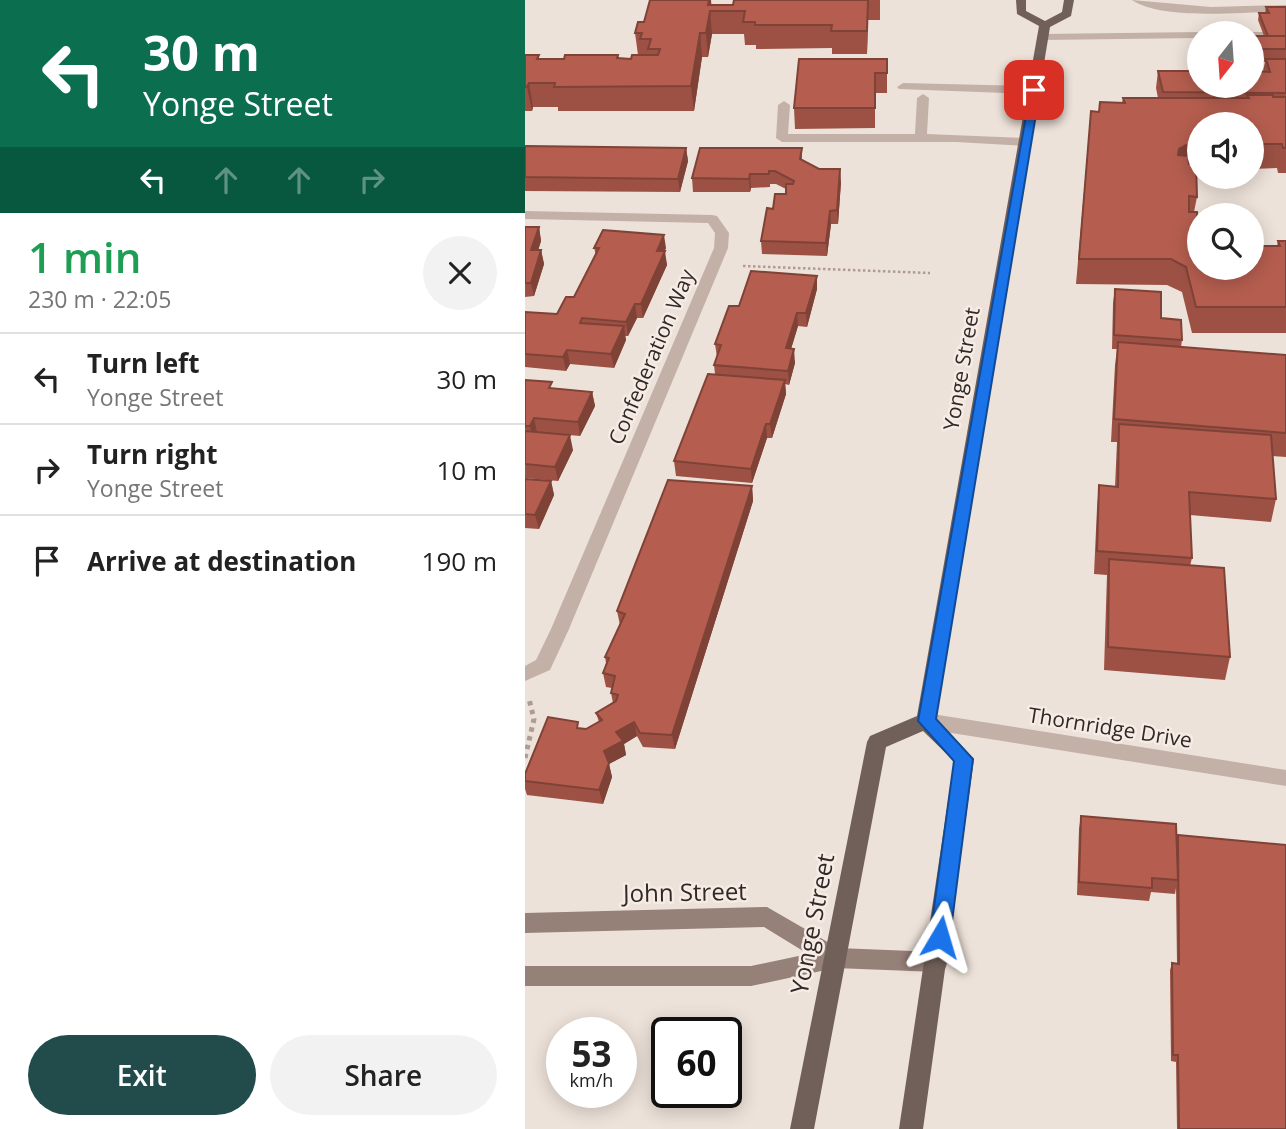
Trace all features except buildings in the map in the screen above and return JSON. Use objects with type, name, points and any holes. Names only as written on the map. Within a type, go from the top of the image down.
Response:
[{"type":"main road","points":[[1021,0],[1021,12],[1044,31],[1066,14],[1069,0]]},
{"type":"main road","name":"Yonge Street","points":[[802,1129],[877,742],[926,721],[1044,31]]},
{"type":"main road","points":[[911,1129],[964,759],[926,721]]},
{"type":"main road","name":"John Street","points":[[525,923],[767,917],[835,958]]},
{"type":"main road","name":"John Street","points":[[525,976],[751,976],[835,958],[937,961]]},
{"type":"street","points":[[1137,0],[1157,6],[1185,9],[1286,8]]},
{"type":"street","points":[[1185,9],[1190,21]]},
{"type":"street","points":[[1044,31],[1187,35]]},
{"type":"street","points":[[903,87],[1034,90]]},
{"type":"street","points":[[921,138],[922,98]]},
{"type":"street","points":[[785,106],[782,138],[921,138],[1025,142]]},
{"type":"street","name":"Confederation Way","points":[[525,215],[712,219],[722,233],[721,248],[560,629],[543,665],[525,674]]},
{"type":"street","name":"Thornridge Drive","points":[[926,721],[1286,778]]},
{"type":"path","points":[[714,265],[930,273]]},
{"type":"path","points":[[525,758],[534,719],[528,696]]},
{"type":"route","points":[[940,937],[964,759],[926,721],[1034,90]]}]
